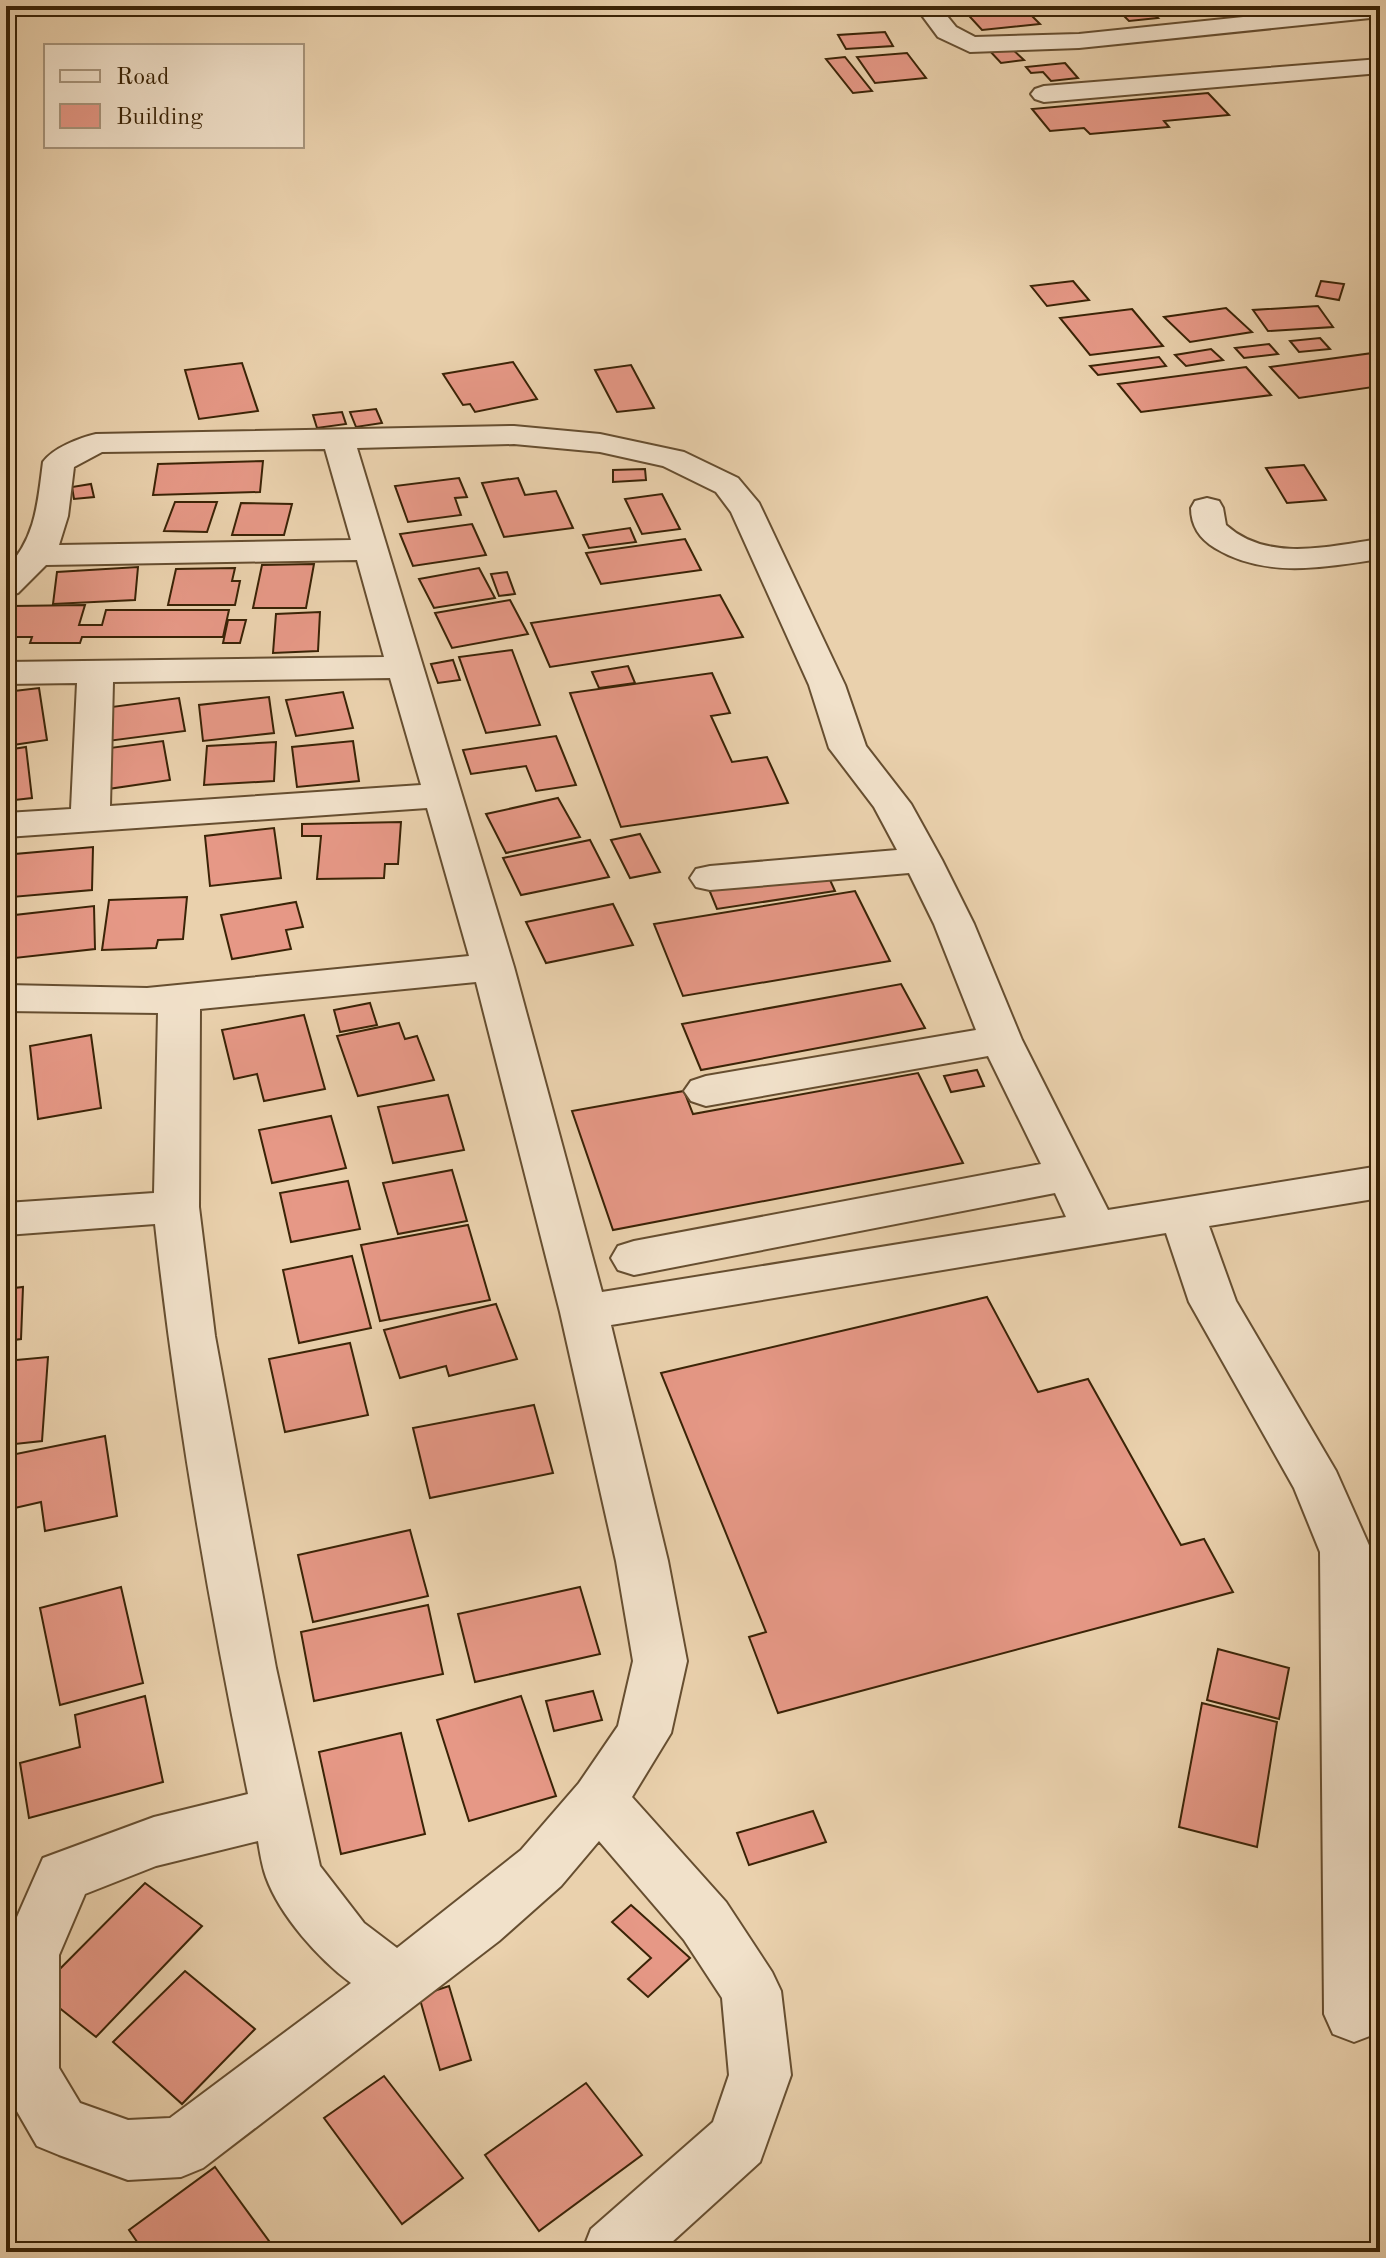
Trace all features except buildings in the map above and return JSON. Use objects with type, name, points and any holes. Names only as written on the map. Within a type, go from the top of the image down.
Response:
[{"type":"street","points":[[927,6],[947,32],[970,45],[1079,41],[1380,10]]},
{"type":"street","points":[[1044,94],[1380,66]]},
{"type":"street","points":[[6,586],[27,570],[47,539],[59,462],[96,443],[514,435],[600,443],[673,459],[727,485],[753,523],[827,685],[848,748],[892,804],[954,924],[1001,1040],[1094,1227]]},
{"type":"street","points":[[280,1811],[154,1842],[63,1876],[30,1955],[29,2074],[59,2125],[128,2150],[181,2147],[478,1922],[541,1868],[599,1800],[644,1733],[660,1661],[642,1561],[584,1312],[493,967],[338,439]]},
{"type":"street","points":[[1207,508],[1206,519],[1214,532],[1247,552],[1268,557],[1297,559],[1380,549]]},
{"type":"street","points":[[36,555],[369,550]]},
{"type":"street","points":[[6,673],[407,667]]},
{"type":"street","points":[[90,820],[95,672]]},
{"type":"street","points":[[6,825],[444,795]]},
{"type":"street","points":[[710,878],[922,860]]},
{"type":"street","points":[[6,998],[147,1001],[493,967]]},
{"type":"street","points":[[179,998],[176,1207],[199,1382],[249,1668],[294,1876],[343,1942],[397,1983]]},
{"type":"street","points":[[706,1091],[1001,1040]]},
{"type":"street","points":[[634,1258],[1067,1175]]},
{"type":"street","points":[[584,1312],[1380,1182]]},
{"type":"street","points":[[6,1219],[176,1207]]},
{"type":"street","points":[[1182,1214],[1213,1302],[1318,1485],[1346,1552],[1354,2014]]},
{"type":"street","points":[[599,1800],[705,1921],[751,1991],[760,2075],[738,2141],[614,2252]]}]
